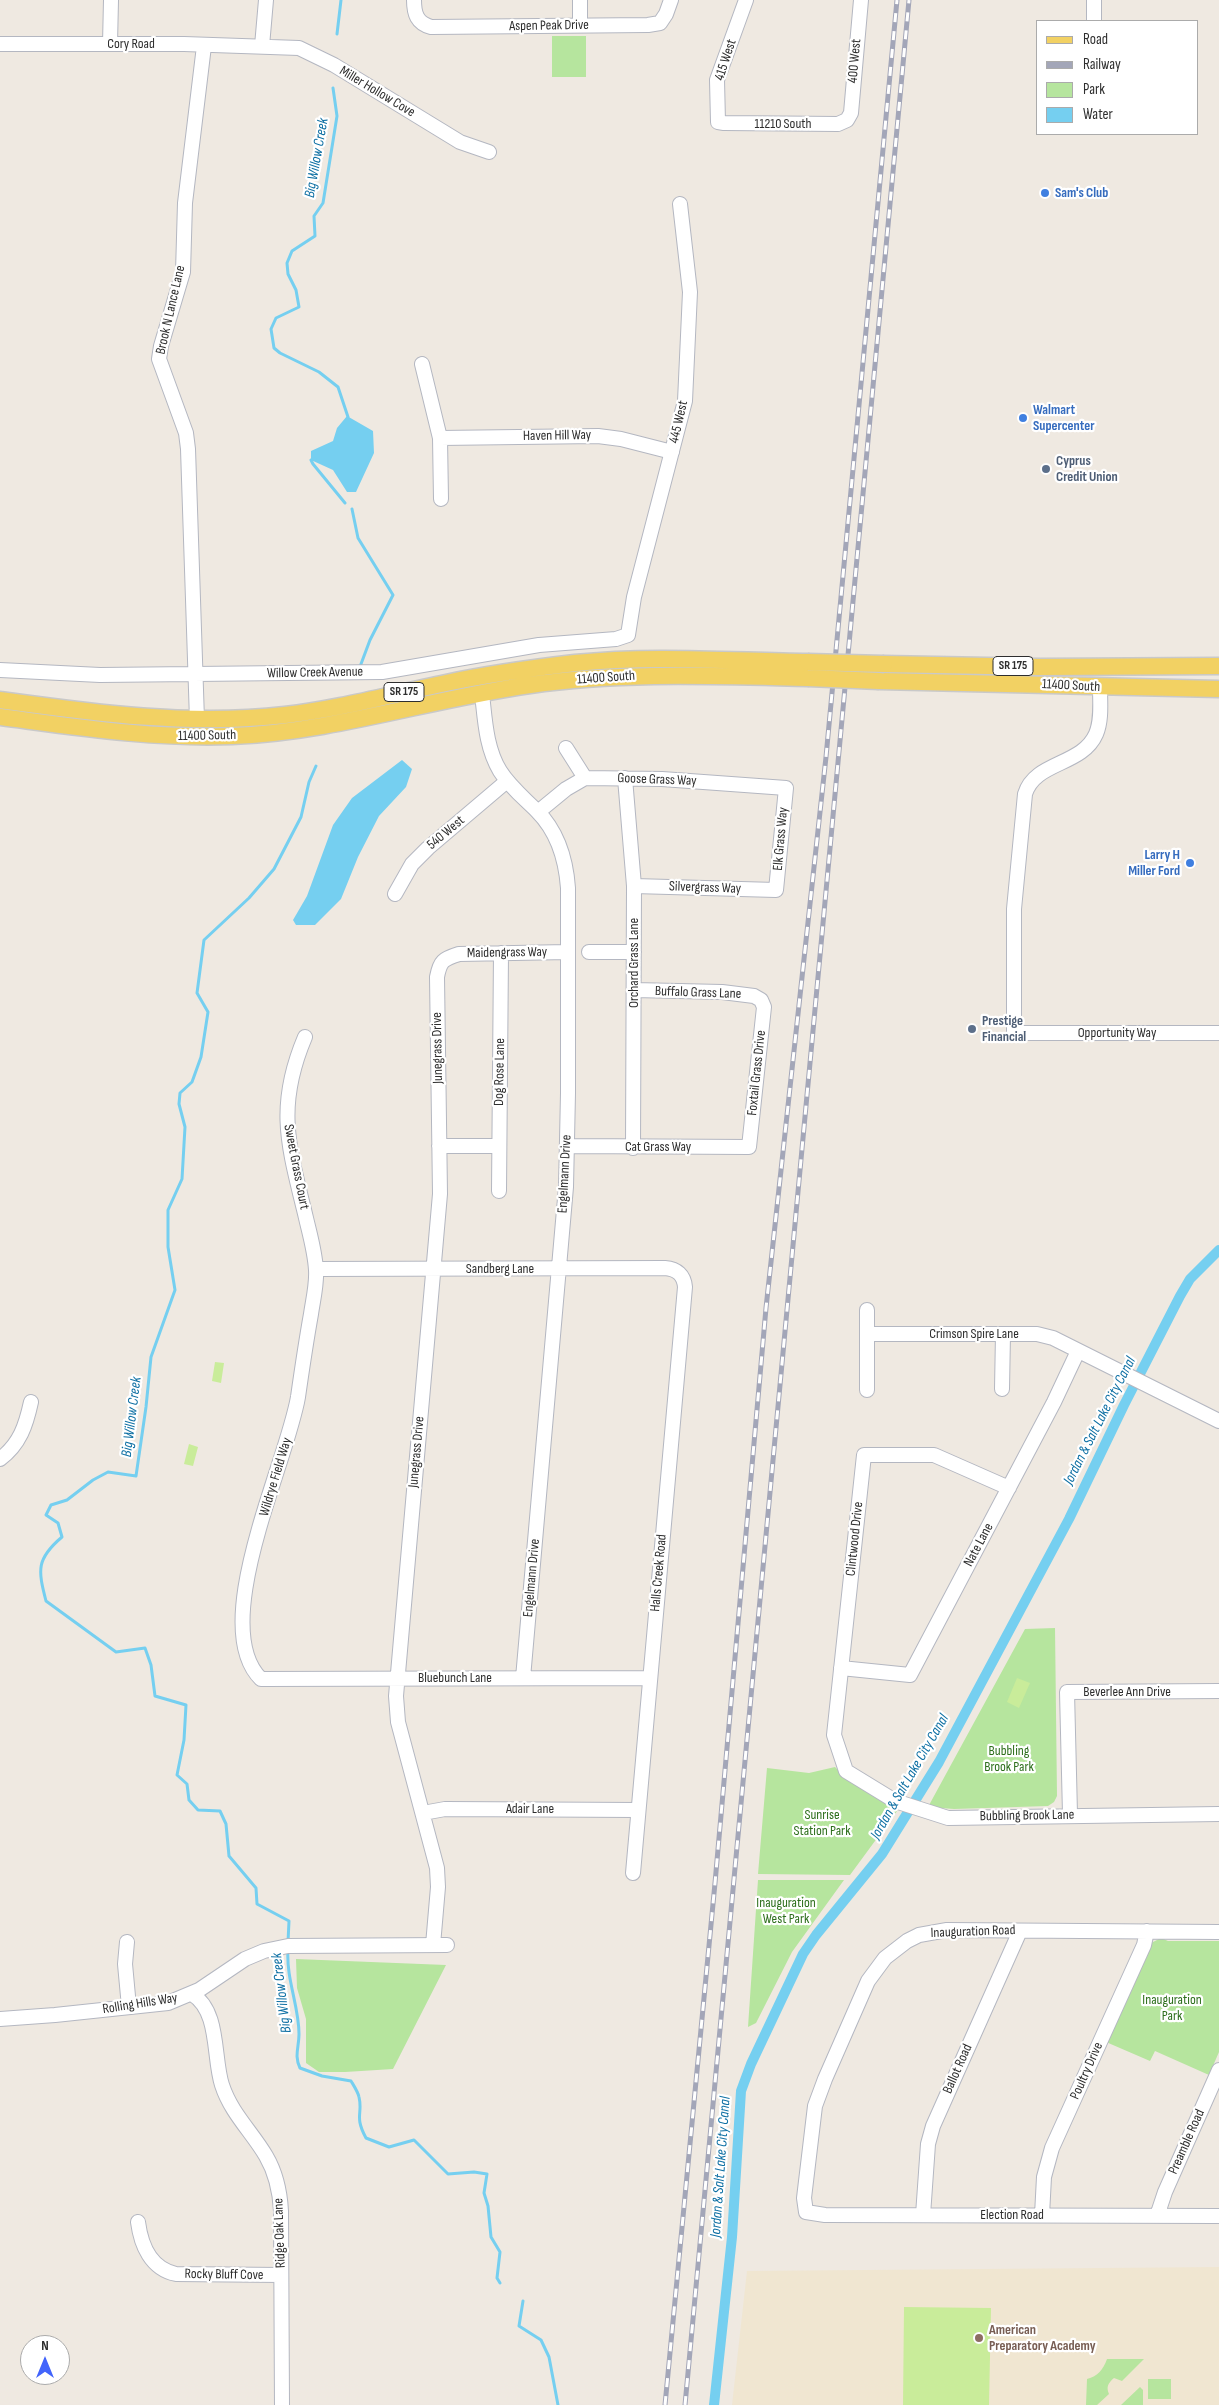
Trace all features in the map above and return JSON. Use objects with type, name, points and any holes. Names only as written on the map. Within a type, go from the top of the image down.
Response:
[{"type":"main road","name":"11400 South","points":[[0,700],[118,715],[197,720],[286,715],[509,672],[576,663],[625,660],[808,670],[879,680],[1100,688],[1219,689]]},
{"type":"main road","points":[[482,694],[484,687],[489,684],[553,673],[576,663]]},
{"type":"main road","name":"11400 South","points":[[0,717],[160,736],[234,736],[300,731],[528,685],[626,676],[808,670],[884,664],[1058,667],[1219,666]]},
{"type":"street","points":[[110,44],[111,0]]},
{"type":"street","points":[[262,46],[266,0]]},
{"type":"street","name":"Aspen Peak Drive","points":[[414,0],[416,17],[422,24],[431,27],[660,23],[666,14],[671,0]]},
{"type":"street","points":[[580,0],[580,25]]},
{"type":"street","name":"415 West","points":[[718,122],[717,80],[746,0]]},
{"type":"street","name":"400 West","points":[[847,120],[851,113],[861,0]]},
{"type":"street","points":[[1094,0],[1094,20]]},
{"type":"street","name":"Cory Road","points":[[0,44],[262,46]]},
{"type":"street","name":"Brook N Lance Lane","points":[[197,720],[187,441],[159,359],[161,346],[183,272],[185,203],[204,46]]},
{"type":"street","name":"Miller Hollow Cove","points":[[262,46],[300,48],[311,53],[460,142],[489,152]]},
{"type":"street","name":"11210 South","points":[[718,122],[730,124],[838,124],[847,120]]},
{"type":"street","name":"445 West","points":[[628,635],[634,597],[686,401],[690,292],[680,204]]},
{"type":"street","points":[[422,364],[440,438],[441,499]]},
{"type":"street","name":"Haven Hill Way","points":[[440,438],[598,436],[621,439],[672,452]]},
{"type":"street","name":"Willow Creek Avenue","points":[[0,670],[100,675],[382,672],[412,669],[511,650],[616,639],[628,635]]},
{"type":"street","name":"Opportunity Way","points":[[1100,688],[1099,722],[1092,742],[1075,758],[1037,776],[1027,787],[1024,794],[1014,909],[1014,1033],[1219,1033]]},
{"type":"street","name":"Engelmann Drive","points":[[482,694],[488,741],[495,762],[508,781],[538,812],[556,840],[564,861],[568,888],[568,1146],[523,1678]]},
{"type":"street","points":[[538,812],[566,789],[585,778],[566,748]]},
{"type":"street","name":"Goose Grass Way","points":[[585,778],[704,781],[786,788]]},
{"type":"street","name":"Orchard Grass Lane","points":[[625,778],[634,886],[633,1148]]},
{"type":"street","name":"540 West","points":[[395,894],[412,864],[428,848],[508,781]]},
{"type":"street","name":"Elk Grass Way","points":[[776,890],[786,788]]},
{"type":"street","name":"Silvergrass Way","points":[[634,886],[776,890]]},
{"type":"street","name":"Maidengrass Way","points":[[447,958],[459,954],[568,952]]},
{"type":"street","points":[[589,952],[634,952]]},
{"type":"street","name":"Dog Rose Lane","points":[[499,1191],[501,954]]},
{"type":"street","name":"Junegrass Drive","points":[[440,1945],[438,1877],[398,1722],[397,1678],[440,1194],[437,977],[440,964],[447,958]]},
{"type":"street","name":"Buffalo Grass Lane","points":[[634,990],[722,992],[754,996],[761,1000]]},
{"type":"street","name":"Foxtail Grass Drive","points":[[749,1147],[764,1008],[761,1000]]},
{"type":"street","name":"Sweet Grass Court","points":[[305,1037],[290,1078],[286,1119],[290,1152],[316,1269]]},
{"type":"street","points":[[439,1146],[499,1146]]},
{"type":"street","name":"Cat Grass Way","points":[[568,1146],[633,1148],[749,1147]]},
{"type":"street","name":"Sandberg Lane","points":[[316,1269],[670,1268],[681,1275]]},
{"type":"street","name":"Wildrye Field Way","points":[[261,1679],[254,1672],[244,1652],[242,1622],[249,1562],[295,1414],[316,1269]]},
{"type":"street","name":"Halls Creek Road","points":[[633,1873],[685,1287],[681,1275]]},
{"type":"street","points":[[867,1310],[867,1390]]},
{"type":"street","name":"Crimson Spire Lane","points":[[867,1334],[1036,1334],[1053,1338],[1219,1421]]},
{"type":"street","points":[[1002,1389],[1003,1334]]},
{"type":"street","name":"Nate Lane","points":[[841,1668],[910,1675],[1054,1402],[1078,1351]]},
{"type":"street","points":[[0,1459],[11,1449],[22,1434],[31,1402]]},
{"type":"street","name":"Clintwood Drive","points":[[846,1771],[834,1735],[864,1455],[934,1455],[1009,1488]]},
{"type":"street","name":"Bluebunch Lane","points":[[261,1679],[650,1678]]},
{"type":"street","name":"Beverlee Ann Drive","points":[[1070,1814],[1067,1692],[1219,1692]]},
{"type":"street","name":"Bubbling Brook Lane","points":[[846,1771],[895,1801],[948,1818],[1070,1814],[1219,1814]]},
{"type":"street","name":"Adair Lane","points":[[422,1813],[445,1809],[638,1810]]},
{"type":"street","name":"Ballot Road","points":[[923,2215],[928,2144],[932,2126],[1020,1931]]},
{"type":"street","name":"Poultry Drive","points":[[1042,2215],[1044,2177],[1052,2148],[1144,1944],[1147,1931]]},
{"type":"street","name":"Inauguration Road","points":[[806,2212],[805,2189],[815,2106],[825,2079],[868,1980],[880,1964],[907,1941],[933,1932],[1219,1932]]},
{"type":"street","points":[[127,1942],[125,1964],[130,2007]]},
{"type":"street","name":"Rolling Hills Way","points":[[0,2019],[168,2002],[192,1994],[245,1959],[264,1951],[297,1945],[440,1945]]},
{"type":"street","name":"Ridge Oak Lane","points":[[192,1994],[200,2001],[211,2023],[219,2076],[227,2098],[241,2122],[266,2156],[274,2175],[280,2199],[282,2405]]},
{"type":"street","name":"Preamble Road","points":[[1157,2216],[1165,2192],[1219,2070]]},
{"type":"street","name":"Election Road","points":[[806,2212],[825,2215],[1219,2216]]},
{"type":"street","name":"Rocky Bluff Cove","points":[[138,2222],[142,2241],[150,2258],[166,2271],[176,2274],[281,2276]]},
{"type":"shaded area","name":"American Preparatory Academy","points":[[1219,2267],[1219,2405],[732,2405],[747,2271]]},
{"type":"green space","points":[[552,36],[586,36],[586,77],[552,77]]},
{"type":"green space","points":[[215,1362],[224,1363],[221,1383],[212,1381]]},
{"type":"green space","points":[[189,1444],[198,1447],[193,1466],[184,1464]]},
{"type":"green space","name":"Bubbling Brook Park","points":[[1055,1628],[1057,1796],[1054,1802],[1048,1806],[954,1809],[928,1807],[1025,1629]]},
{"type":"green space","points":[[1017,1678],[1030,1683],[1019,1708],[1007,1702]]},
{"type":"green space","name":"Sunrise Station Park","points":[[835,1767],[845,1777],[900,1807],[850,1875],[758,1874],[767,1768],[809,1773]]},
{"type":"green space","name":"Inauguration West Park","points":[[758,1880],[844,1880],[792,1952],[756,2023],[748,2027]]},
{"type":"green space","name":"Inauguration Park","points":[[1161,1938],[1168,1941],[1219,1941],[1219,2052],[1209,2075],[1155,2051],[1150,2061],[1106,2042],[1151,1943]]},
{"type":"green space","points":[[296,1959],[446,1965],[393,2069],[319,2072],[306,2063],[306,2019],[297,1988]]},
{"type":"green space","points":[[904,2307],[991,2308],[989,2405],[903,2405]]},
{"type":"green space","points":[[1107,2359],[1144,2359],[1122,2381],[1114,2378],[1109,2383],[1109,2394],[1097,2405],[1086,2405],[1087,2379],[1100,2372]]},
{"type":"green space","points":[[1148,2379],[1171,2379],[1171,2399],[1148,2399]]},
{"type":"green space","points":[[1140,2387],[1143,2390],[1143,2405],[1121,2405]]},
{"type":"water","points":[[347,416],[373,431],[374,453],[356,492],[347,492],[333,470],[311,460],[311,451],[333,441],[337,428]]},
{"type":"water","points":[[402,760],[412,769],[406,787],[379,816],[358,857],[341,899],[315,925],[296,925],[293,920],[307,896],[333,825],[352,798]]},
{"type":"waterway","name":"Big Willow Creek","points":[[337,34],[341,0]]},
{"type":"waterway","name":"Big Willow Creek","points":[[333,88],[337,116],[323,203],[314,216],[315,236],[292,251],[287,263],[288,274],[296,290],[299,307],[276,318],[271,329],[274,348],[280,353],[319,372],[338,387],[348,417]]},
{"type":"waterway","name":"Big Willow Creek","points":[[315,459],[311,460],[313,464],[345,503]]},
{"type":"waterway","name":"Big Willow Creek","points":[[352,509],[358,538],[393,595],[370,640],[361,664]]},
{"type":"waterway","name":"Big Willow Creek","points":[[288,1942],[289,1921],[257,1904],[256,1888],[229,1856],[226,1824],[220,1811],[198,1810],[189,1800],[187,1784],[177,1775],[184,1740],[186,1705],[155,1696],[151,1665],[145,1648],[116,1652],[46,1601],[41,1581],[41,1566],[47,1552],[62,1537],[58,1523],[46,1515],[51,1505],[67,1500],[93,1480],[108,1472],[136,1476],[151,1357],[175,1290],[168,1247],[168,1210],[182,1179],[185,1127],[179,1104],[180,1093],[192,1082],[201,1057],[208,1012],[197,993],[204,940],[249,898],[274,869],[301,817],[309,782],[316,766]]},
{"type":"waterway","name":"Jordan & Salt Lake City Canal","points":[[714,2405],[732,2237],[741,2091],[751,2064],[803,1954],[816,1935],[882,1854],[939,1762],[1069,1519],[1124,1405],[1180,1296],[1190,1279],[1219,1250]]},
{"type":"waterway","name":"Big Willow Creek","points":[[288,1950],[289,1971],[297,2013],[299,2039],[297,2055],[300,2068],[322,2076],[351,2081],[359,2097],[360,2125],[366,2138],[389,2147],[414,2140],[448,2174],[474,2172],[487,2174],[484,2193],[488,2206],[491,2237],[500,2252],[497,2278],[500,2283]]},
{"type":"waterway","name":"Big Willow Creek","points":[[523,2301],[519,2326],[541,2340],[549,2357],[558,2405]]},
{"type":"railway","points":[[665,2405],[715,1883],[766,1308],[826,757],[897,0]]},
{"type":"railway","points":[[685,2405],[909,0]]},
{"type":"place","name":"Sam's Club","points":[[1045,193]]},
{"type":"place","name":"Walmart Supercenter","points":[[1023,418]]},
{"type":"place","name":"Cyprus Credit Union","points":[[1046,469]]},
{"type":"place","name":"Larry H Miller Ford","points":[[1190,863]]},
{"type":"place","name":"Prestige Financial","points":[[972,1029]]},
{"type":"place","name":"American Preparatory Academy","points":[[979,2338]]}]
